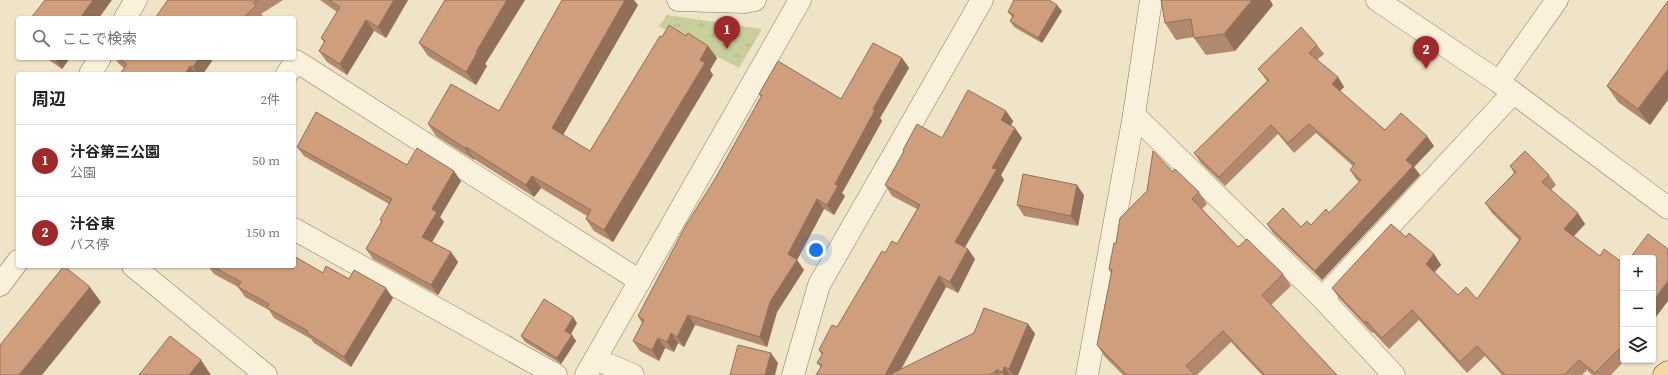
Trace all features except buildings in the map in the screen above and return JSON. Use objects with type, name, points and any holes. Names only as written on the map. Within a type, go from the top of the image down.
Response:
[{"type":"main road","points":[[1664,375],[1668,372]]},
{"type":"street","points":[[126,16],[136,0]]},
{"type":"street","points":[[678,0],[745,2],[755,0]]},
{"type":"street","points":[[633,375],[591,367],[800,0]]},
{"type":"street","points":[[793,375],[819,285],[982,0]]},
{"type":"street","points":[[1086,375],[1134,115],[1151,0]]},
{"type":"street","points":[[1377,0],[1506,88],[1666,203]]},
{"type":"street","points":[[1322,298],[1506,88],[1557,0]]},
{"type":"street","points":[[91,72],[99,60]]},
{"type":"street","points":[[288,72],[296,61],[640,281]]},
{"type":"street","points":[[1134,115],[1322,298],[1394,375]]},
{"type":"street","points":[[296,230],[556,375]]},
{"type":"street","points":[[0,285],[16,265]]},
{"type":"street","points":[[135,268],[266,375]]},
{"type":"green space","points":[[667,15],[762,29],[739,68],[659,26]]},
{"type":"place","name":"汁谷第三公園","points":[[727,49]]},
{"type":"place","name":"汁谷東","points":[[1426,69]]}]
